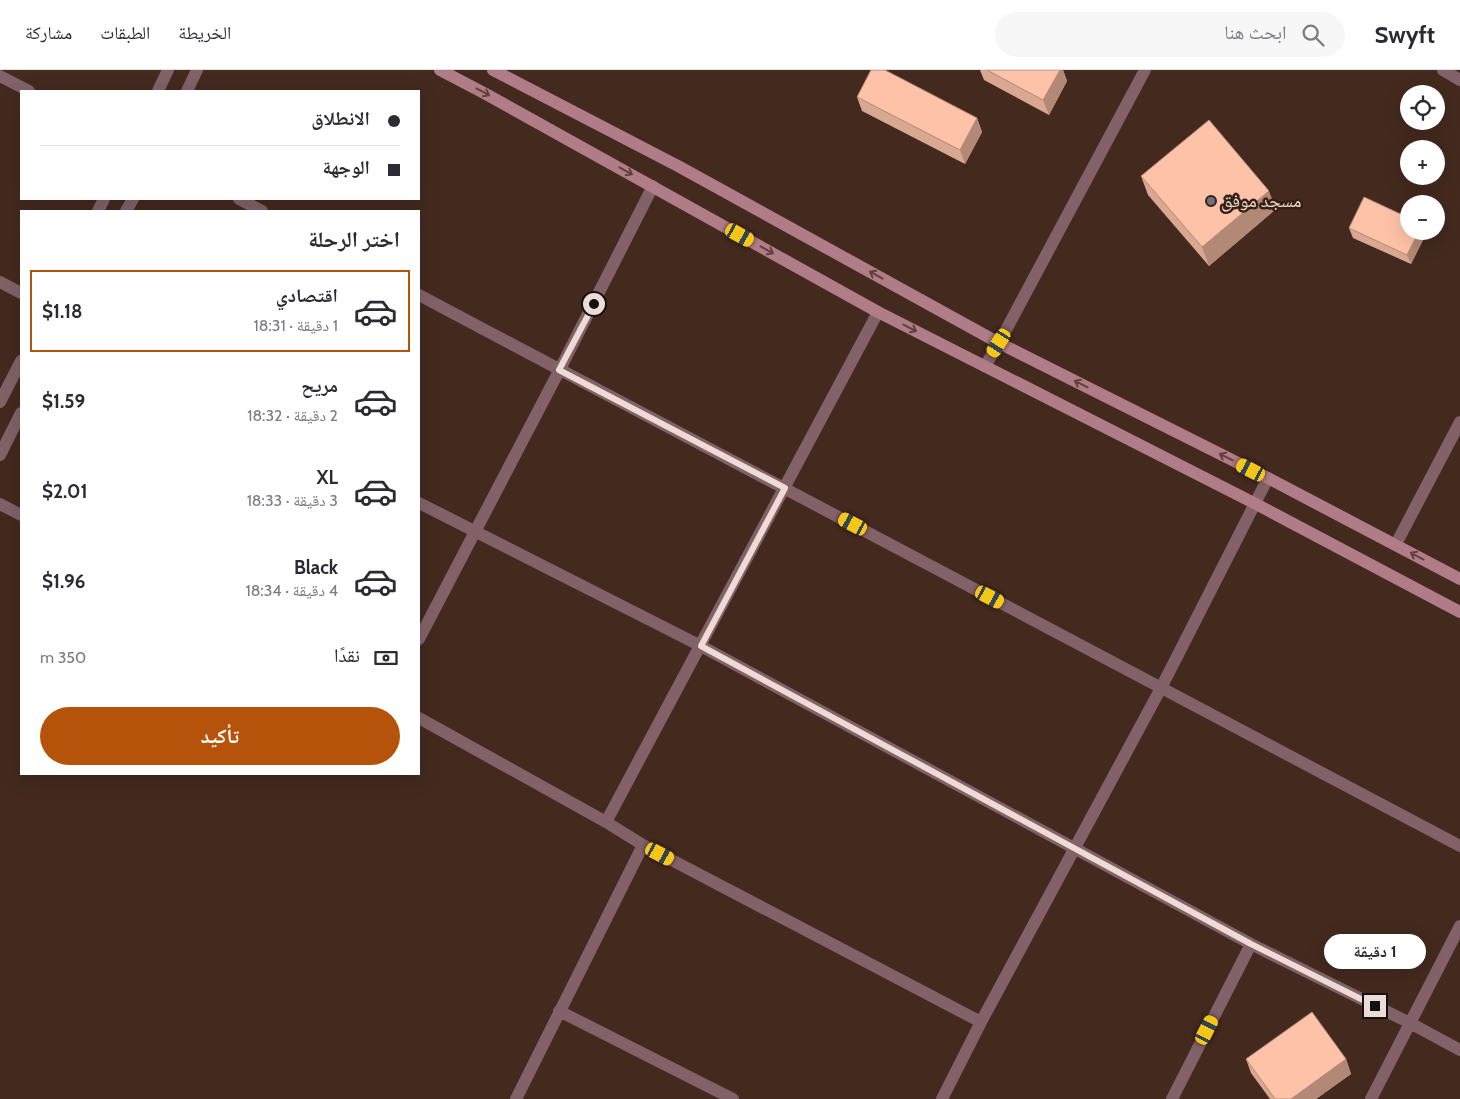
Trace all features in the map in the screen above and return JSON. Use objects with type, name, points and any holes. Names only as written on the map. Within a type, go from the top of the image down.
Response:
[{"type":"street","points":[[158,90],[168,70]]},
{"type":"street","points":[[187,90],[197,70]]},
{"type":"street","points":[[440,70],[878,312],[1254,503],[1460,612]]},
{"type":"street","points":[[493,70],[508,73],[999,343],[1268,478],[1460,579]]},
{"type":"street","points":[[985,366],[1145,70]]},
{"type":"street","points":[[1443,70],[1460,80]]},
{"type":"street","points":[[0,76],[27,90]]},
{"type":"street","points":[[420,637],[653,186]]},
{"type":"street","points":[[241,200],[260,210]]},
{"type":"street","points":[[0,282],[20,292]]},
{"type":"street","points":[[420,296],[1460,846]]},
{"type":"street","points":[[606,822],[878,312]]},
{"type":"street","points":[[0,402],[20,363]]},
{"type":"street","points":[[0,455],[20,415]]},
{"type":"street","points":[[1396,544],[1460,422]]},
{"type":"street","points":[[942,1099],[981,1022],[1161,688],[1268,478]]},
{"type":"street","points":[[0,504],[20,514]]},
{"type":"street","points":[[420,504],[701,646],[1251,944],[1460,1050]]},
{"type":"street","points":[[420,719],[606,822],[643,845],[981,1022]]},
{"type":"street","points":[[516,1099],[643,845]]},
{"type":"street","points":[[1371,1099],[1460,926]]},
{"type":"street","points":[[1172,1099],[1251,944]]},
{"type":"street","points":[[559,1011],[733,1099]]},
{"type":"building","points":[[871,70],[885,70],[977,118],[960,150],[857,97]]},
{"type":"building","points":[[987,70],[1060,70],[1043,100]]},
{"type":"building","points":[[1209,120],[1269,191],[1202,247],[1141,176]]},
{"type":"building","points":[[1364,197],[1400,214],[1400,240],[1414,240],[1407,255],[1349,228]]},
{"type":"building","points":[[1312,1012],[1346,1059],[1291,1099],[1275,1099],[1246,1059]]},
{"type":"place","name":"مسجد موفق","points":[[1211,201]]},
{"type":"route","points":[[594,304],[559,370],[785,488],[701,646],[1251,944],[1375,1006]]}]
